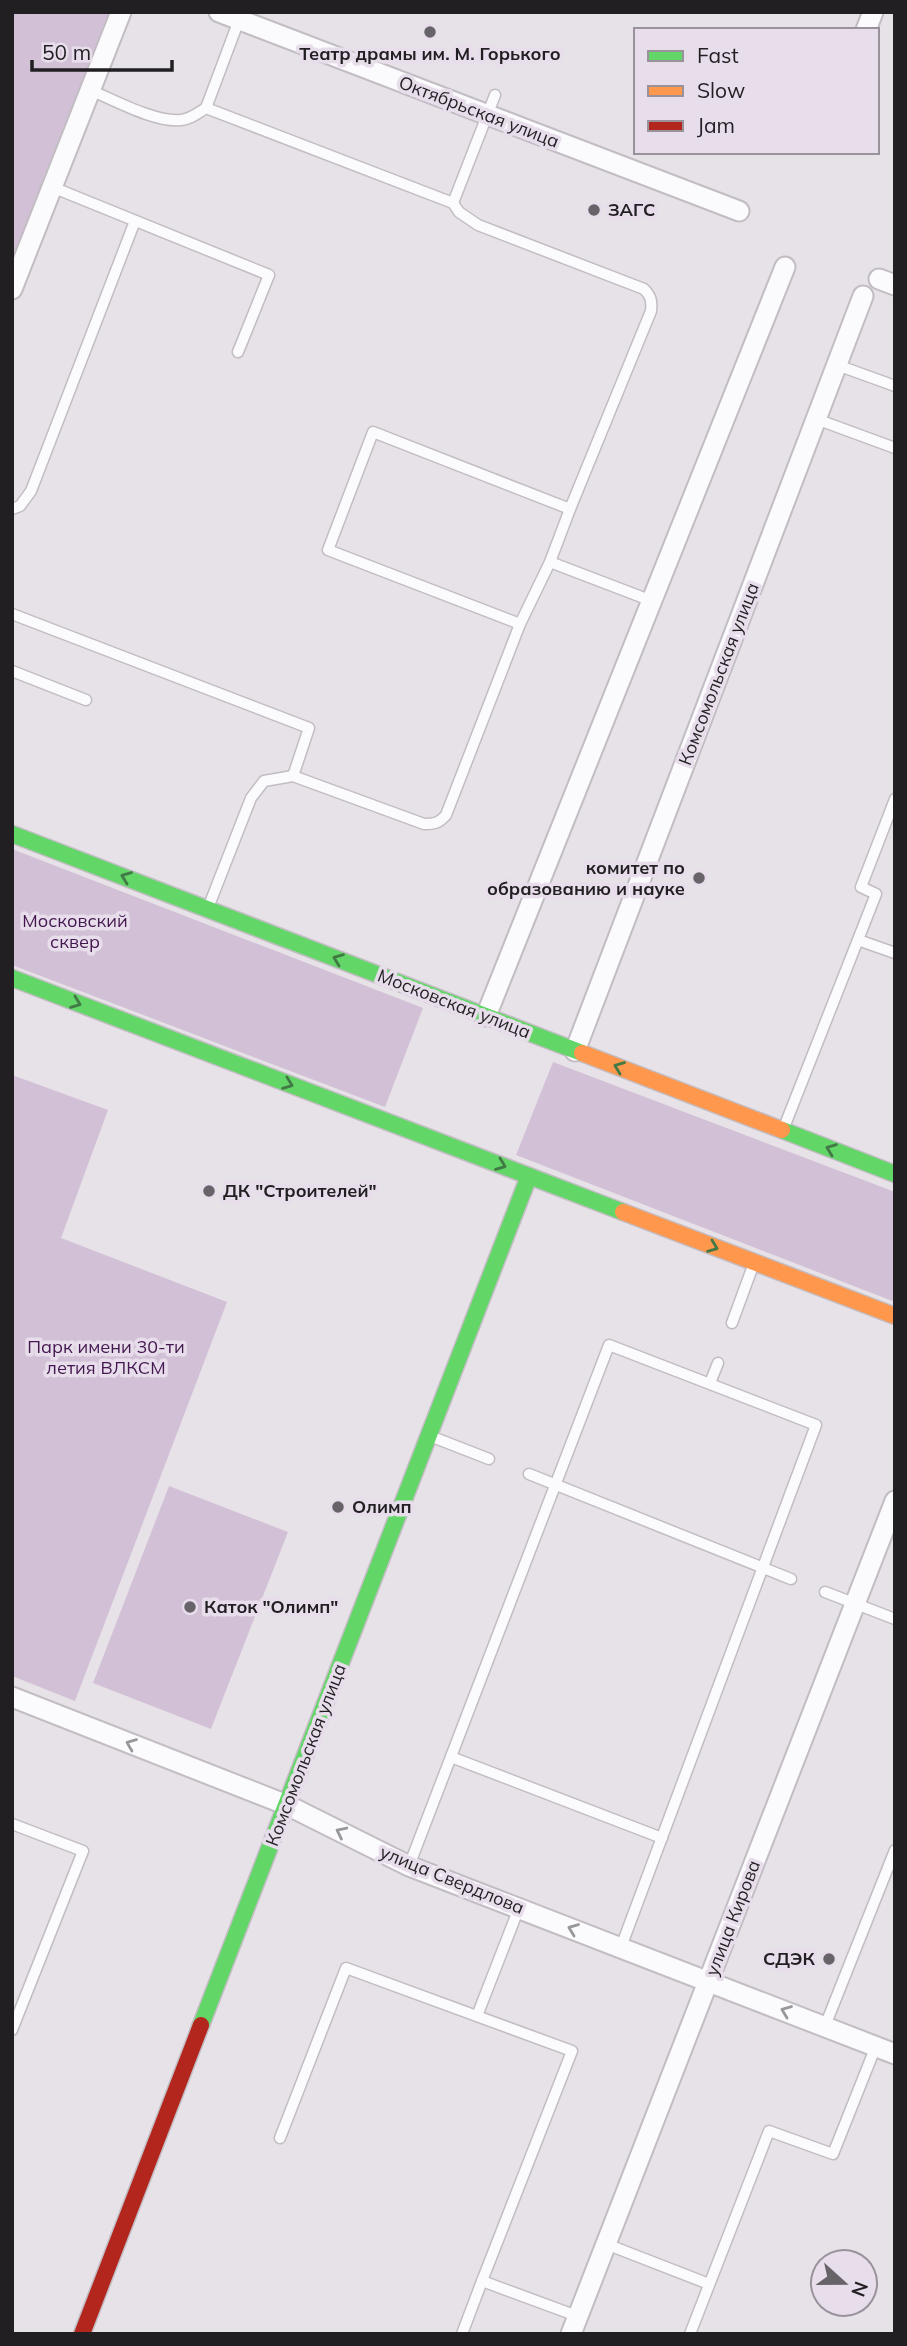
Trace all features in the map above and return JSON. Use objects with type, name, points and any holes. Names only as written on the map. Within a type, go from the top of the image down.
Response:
[{"type":"main road","name":"Московская улица","points":[[12,834],[895,1174]]},
{"type":"main road","points":[[12,978],[895,1317]]},
{"type":"main road","name":"Комсомольская улица","points":[[82,2334],[529,1176]]},
{"type":"street","points":[[12,289],[121,12]]},
{"type":"street","name":"Октябрьская улица","points":[[219,12],[739,211]]},
{"type":"street","points":[[486,1016],[785,267]]},
{"type":"street","name":"Комсомольская улица","points":[[575,1051],[863,296]]},
{"type":"street","name":"улица Кирова","points":[[574,2325],[895,1501]]},
{"type":"street","name":"улица Свердлова","points":[[12,1697],[287,1805],[410,1866],[895,2054]]},
{"type":"lane","points":[[90,90],[155,116],[180,121],[195,116],[206,108],[239,20]]},
{"type":"lane","points":[[453,203],[495,95]]},
{"type":"lane","points":[[206,108],[453,203],[459,212],[478,225],[644,289],[650,295],[651,311],[551,562],[520,624],[442,821],[425,824],[293,776],[264,781],[251,798],[208,909]]},
{"type":"lane","points":[[52,187],[269,275],[237,352]]},
{"type":"lane","points":[[12,509],[20,506],[31,491],[135,220]]},
{"type":"lane","points":[[837,365],[895,386]]},
{"type":"lane","points":[[816,419],[895,448]]},
{"type":"lane","points":[[520,624],[328,550],[373,432],[570,509]]},
{"type":"lane","points":[[551,562],[652,601]]},
{"type":"lane","points":[[12,614],[309,727],[293,776]]},
{"type":"lane","points":[[12,671],[86,699]]},
{"type":"lane","points":[[783,1131],[876,894],[861,887],[895,799]]},
{"type":"lane","points":[[858,940],[895,953]]},
{"type":"lane","points":[[732,1323],[754,1263]]},
{"type":"lane","points":[[410,1866],[609,1345],[710,1383],[816,1425],[621,1947]]},
{"type":"lane","points":[[710,1383],[718,1363]]},
{"type":"lane","points":[[429,1436],[489,1459]]},
{"type":"lane","points":[[529,1474],[792,1579]]},
{"type":"lane","points":[[825,1592],[895,1619]]},
{"type":"lane","points":[[451,1757],[662,1838]]},
{"type":"lane","points":[[12,1824],[83,1851],[12,2029]]},
{"type":"lane","points":[[825,2026],[895,1850]]},
{"type":"lane","points":[[477,2016],[519,1908]]},
{"type":"lane","points":[[279,2138],[346,1968],[572,2051],[462,2334]]},
{"type":"lane","points":[[690,2334],[769,2131],[833,2154],[876,2046]]},
{"type":"lane","points":[[606,2244],[709,2284]]},
{"type":"lane","points":[[482,2281],[574,2325]]},
{"type":"green space","points":[[12,12],[114,12],[12,276]]},
{"type":"green space","name":"Московский сквер","points":[[12,849],[423,1008],[385,1107],[12,965]]},
{"type":"green space","points":[[553,1062],[895,1192],[895,1302],[516,1155]]},
{"type":"green space","name":"Парк имени 30-ти летия ВЛКСМ","points":[[12,1075],[108,1110],[61,1238],[227,1302],[75,1701],[12,1676]]},
{"type":"green space","name":"Каток \"Олимп\"","points":[[169,1486],[288,1532],[211,1729],[93,1683]]},
{"type":"traffic: fast","points":[[12,834],[582,1053]]},
{"type":"traffic: fast","points":[[12,978],[623,1212]]},
{"type":"traffic: fast","points":[[782,1130],[895,1174]]},
{"type":"traffic: fast","points":[[201,2025],[529,1176]]},
{"type":"traffic: slow","points":[[582,1053],[782,1130]]},
{"type":"traffic: slow","points":[[623,1212],[895,1316]]},
{"type":"traffic: jam","points":[[82,2334],[201,2025]]},
{"type":"place","name":"Театр драмы им. М. Горького","points":[[430,32]]},
{"type":"place","name":"ЗАГС","points":[[594,210]]},
{"type":"place","name":"комитет по образованию и науке","points":[[699,878]]},
{"type":"place","name":"ДК \"Строителей\"","points":[[209,1191]]},
{"type":"place","name":"Олимп","points":[[338,1507]]},
{"type":"place","name":"Каток \"Олимп\"","points":[[190,1607]]},
{"type":"place","name":"СДЭК","points":[[829,1959]]}]
